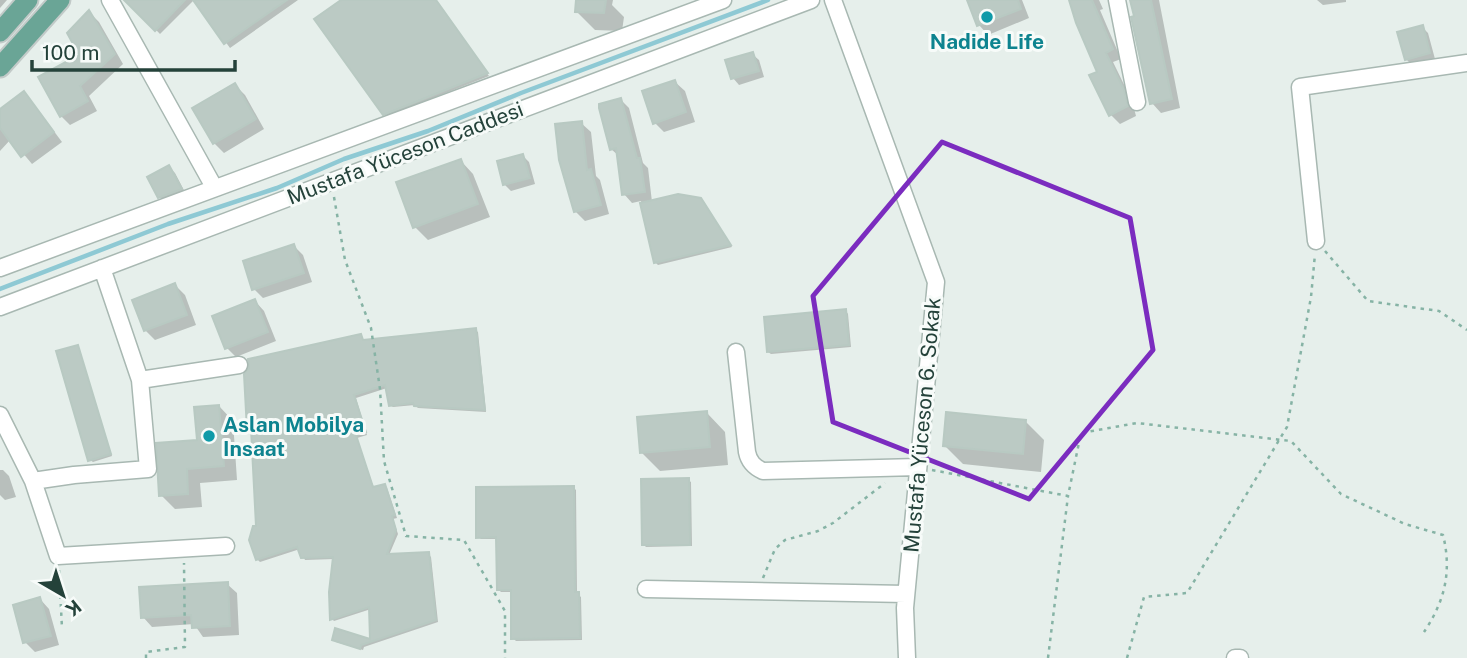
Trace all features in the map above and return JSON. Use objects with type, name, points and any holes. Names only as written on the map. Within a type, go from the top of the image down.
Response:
[{"type":"main road","points":[[0,32],[28,0]]},
{"type":"main road","points":[[0,67],[60,0]]},
{"type":"street","points":[[110,0],[214,187]]},
{"type":"street","name":"Mustafa Yüceson Caddesi","points":[[0,268],[723,0]]},
{"type":"street","name":"Mustafa Yüceson Caddesi","points":[[0,307],[811,0]]},
{"type":"street","name":"Mustafa Yüceson 6. Sokak","points":[[833,0],[936,282],[906,594],[907,658]]},
{"type":"street","points":[[1117,0],[1137,102]]},
{"type":"street","points":[[1316,241],[1300,87],[1467,63]]},
{"type":"street","points":[[33,481],[148,469],[140,380],[102,268]]},
{"type":"street","points":[[736,352],[747,452],[754,466],[763,471],[918,467]]},
{"type":"street","points":[[140,380],[239,365]]},
{"type":"street","points":[[0,415],[33,481],[58,556],[226,546]]},
{"type":"street","points":[[646,589],[906,594]]},
{"type":"path","points":[[331,182],[345,260],[371,328],[380,389],[384,461],[406,536],[464,540],[505,611],[505,658]]},
{"type":"path","points":[[1316,241],[1368,300],[1439,311],[1467,330]]},
{"type":"path","points":[[1127,658],[1144,597],[1187,593],[1287,427],[1309,310],[1316,241]]},
{"type":"path","points":[[1048,658],[1068,496],[1081,433],[1137,424],[1291,441],[1341,494],[1405,524],[1443,535],[1446,586],[1435,616],[1424,632]]},
{"type":"path","points":[[918,467],[1068,496]]},
{"type":"path","points":[[758,592],[775,549],[780,544],[833,523],[886,482],[893,468]]},
{"type":"path","points":[[146,658],[146,652],[185,647],[184,550]]},
{"type":"path","points":[[58,556],[62,628]]},
{"type":"highlighted area","points":[[942,142],[1130,218],[1153,350],[1029,499],[833,422],[813,296]]},
{"type":"building","points":[[124,0],[185,0],[155,31]]},
{"type":"building","points":[[193,0],[287,0],[224,44]]},
{"type":"building","points":[[341,0],[436,0],[488,73],[383,115],[314,19]]},
{"type":"building","points":[[576,0],[606,0],[604,13],[575,12]]},
{"type":"building","name":"Nadide Life","points":[[967,0],[1018,0],[1021,9],[977,26]]},
{"type":"building","points":[[1069,0],[1092,0],[1113,49],[1106,53],[1124,90],[1128,106],[1109,116],[1089,75],[1097,72]]},
{"type":"building","points":[[1130,0],[1151,0],[1172,99],[1150,104],[1131,17],[1134,16]]},
{"type":"building","points":[[89,10],[115,54],[80,86],[88,101],[60,117],[38,77],[79,55],[67,33]]},
{"type":"building","points":[[1423,25],[1430,53],[1405,60],[1397,32]]},
{"type":"building","points":[[753,52],[759,71],[731,79],[725,60]]},
{"type":"building","points":[[675,80],[686,112],[653,124],[642,91]]},
{"type":"building","points":[[235,83],[256,119],[213,144],[192,108]]},
{"type":"building","points":[[24,91],[54,132],[21,157],[0,128],[0,109]]},
{"type":"building","points":[[621,98],[637,158],[640,158],[645,192],[622,195],[616,148],[610,150],[599,108],[599,104]]},
{"type":"building","points":[[582,121],[587,170],[591,169],[601,205],[574,212],[559,160],[555,124]]},
{"type":"building","points":[[523,154],[530,178],[503,185],[497,161]]},
{"type":"building","points":[[461,159],[478,204],[413,228],[396,182]]},
{"type":"building","points":[[169,165],[182,189],[158,198],[147,177]]},
{"type":"building","points":[[678,194],[701,198],[731,245],[654,263],[640,203]]},
{"type":"building","points":[[294,244],[304,273],[252,290],[243,261]]},
{"type":"building","points":[[175,283],[187,315],[144,331],[132,300]]},
{"type":"building","points":[[255,299],[268,332],[225,349],[212,316]]},
{"type":"building","points":[[846,309],[849,345],[767,352],[764,317]]},
{"type":"building","points":[[476,328],[485,410],[414,406],[413,403],[389,406],[385,385],[354,395],[366,432],[356,435],[373,487],[385,484],[395,515],[392,516],[396,530],[387,554],[429,552],[436,620],[361,645],[360,649],[332,640],[335,628],[370,639],[369,607],[330,620],[329,592],[333,557],[301,558],[297,547],[256,560],[249,540],[253,526],[256,526],[251,429],[247,430],[244,374],[249,368],[248,359],[361,334],[363,340]]},
{"type":"building","points":[[78,345],[111,454],[88,461],[56,351]]},
{"type":"building","points":[[219,405],[224,466],[187,469],[188,494],[159,496],[156,443],[197,440],[194,407]]},
{"type":"building","points":[[707,411],[710,447],[640,453],[637,417]]},
{"type":"building","points":[[946,412],[1026,420],[1023,454],[943,446]]},
{"type":"building","points":[[689,478],[690,545],[642,545],[641,479]]},
{"type":"building","points":[[574,486],[575,592],[579,592],[580,638],[511,639],[511,590],[497,590],[496,537],[476,538],[476,487]]},
{"type":"building","points":[[228,582],[230,626],[192,628],[191,615],[141,618],[139,587]]},
{"type":"building","points":[[40,597],[51,636],[23,643],[13,605]]},
{"type":"waterway","points":[[0,289],[168,224],[277,188],[344,159],[428,131],[768,0]]},
{"type":"place","name":"Nadide Life","points":[[987,17]]},
{"type":"place","name":"Aslan Mobilya Insaat","points":[[209,436]]}]
